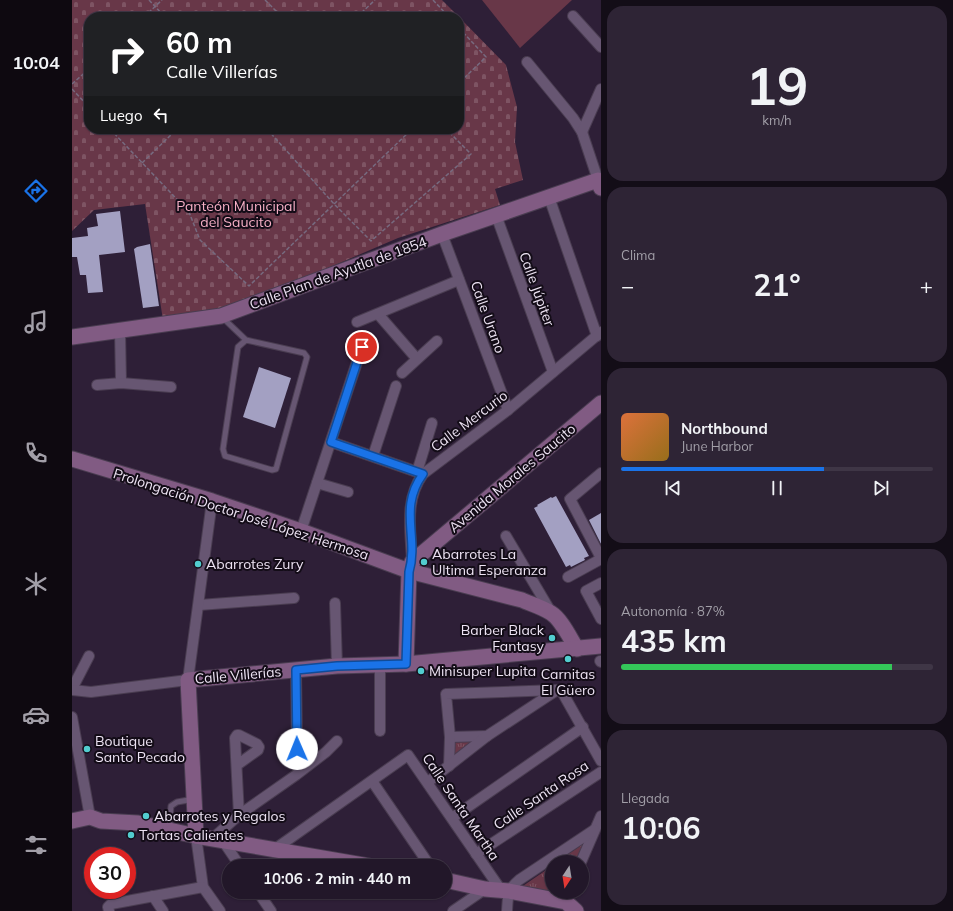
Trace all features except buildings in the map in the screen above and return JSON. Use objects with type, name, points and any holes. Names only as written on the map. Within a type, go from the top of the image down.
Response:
[{"type":"street","points":[[573,16],[601,47]]},
{"type":"street","points":[[528,62],[573,118],[582,132],[599,184]]},
{"type":"street","points":[[582,132],[601,89]]},
{"type":"street","name":"Calle Plan de Ayutla de 1854","points":[[72,337],[221,316],[496,215],[549,197],[599,184]]},
{"type":"street","points":[[549,197],[599,334]]},
{"type":"street","name":"Calle Júpiter","points":[[496,215],[553,372]]},
{"type":"street","name":"Calle Urano","points":[[442,234],[508,410]]},
{"type":"street","points":[[357,322],[460,280]]},
{"type":"street","points":[[378,314],[417,359]]},
{"type":"street","points":[[120,330],[121,383]]},
{"type":"street","name":"Calle Mercurio","points":[[411,567],[410,501],[420,473],[508,410],[599,334]]},
{"type":"street","points":[[402,373],[436,341]]},
{"type":"street","points":[[301,531],[362,347]]},
{"type":"street","points":[[97,385],[121,383],[171,387]]},
{"type":"street","points":[[373,456],[396,386]]},
{"type":"street","name":"Avenida Morales Saucito","points":[[411,567],[601,403]]},
{"type":"street","points":[[331,442],[420,473],[432,423]]},
{"type":"street","name":"Prolongación Doctor José López Hermosa","points":[[72,459],[212,501],[411,567],[522,600],[552,613]]},
{"type":"street","points":[[568,577],[601,558],[570,499],[601,473]]},
{"type":"street","points":[[317,483],[348,492]]},
{"type":"street","points":[[212,501],[188,680],[196,836],[203,887],[220,911]]},
{"type":"street","points":[[506,536],[552,613],[577,648]]},
{"type":"street","points":[[406,664],[411,567]]},
{"type":"street","points":[[599,612],[586,591],[600,585]]},
{"type":"street","points":[[199,606],[294,598]]},
{"type":"street","points":[[335,603],[337,666]]},
{"type":"street","name":"Calle Villerías","points":[[72,690],[90,692],[188,680],[337,666],[406,664],[601,646]]},
{"type":"street","points":[[72,690],[89,656]]},
{"type":"street","points":[[380,665],[380,731]]},
{"type":"street","points":[[296,670],[297,749]]},
{"type":"street","points":[[428,782],[487,736],[557,690]]},
{"type":"street","points":[[449,766],[450,737],[446,694],[557,690],[561,690],[601,761]]},
{"type":"street","points":[[72,717],[95,819],[91,828],[72,830]]},
{"type":"street","points":[[452,818],[583,727]]},
{"type":"street","points":[[450,737],[487,736]]},
{"type":"street","points":[[217,840],[239,815],[296,775],[326,752],[337,741]]},
{"type":"street","name":"Calle Santa Martha","points":[[275,849],[408,755],[476,854],[505,891]]},
{"type":"street","points":[[237,765],[239,815]]},
{"type":"street","name":"Calle Santa Rosa","points":[[476,854],[601,772]]},
{"type":"street","points":[[372,781],[425,859]]},
{"type":"street","points":[[585,855],[601,816]]},
{"type":"street","points":[[72,821],[95,819],[138,823],[217,840],[330,859]]},
{"type":"street","points":[[505,891],[594,830]]},
{"type":"street","points":[[217,840],[234,859]]},
{"type":"street","points":[[452,882],[567,904]]},
{"type":"street","points":[[108,909],[111,904],[203,887]]},
{"type":"street","points":[[453,911],[485,889]]},
{"type":"street","points":[[505,891],[507,911]]},
{"type":"street","points":[[153,896],[163,911]]},
{"type":"street","points":[[263,899],[271,911]]},
{"type":"lane","points":[[221,316],[246,340],[304,353],[307,357],[276,469],[272,470],[225,456],[223,449],[238,347],[246,340]]},
{"type":"lane","points":[[169,830],[171,806],[177,802],[194,799]]},
{"type":"path","points":[[149,0],[161,12]]},
{"type":"path","points":[[149,12],[162,0]]},
{"type":"path","points":[[265,0],[277,12]]},
{"type":"path","points":[[363,12],[376,0]]},
{"type":"path","points":[[433,0],[444,12]]},
{"type":"path","points":[[464,33],[486,57],[464,78]]},
{"type":"path","points":[[72,84],[84,73]]},
{"type":"path","points":[[72,89],[84,102]]},
{"type":"path","points":[[115,134],[189,212],[200,240],[248,286],[407,134]]},
{"type":"path","points":[[142,163],[172,134]]},
{"type":"path","points":[[271,134],[334,204],[371,240],[471,154],[451,134]]},
{"type":"green space","name":"Panteón Municipal del Saucito","points":[[72,0],[442,0],[454,12],[84,12],[84,134],[464,134],[464,22],[506,65],[517,107],[515,142],[523,180],[495,189],[500,205],[398,238],[230,310],[163,320],[145,204],[94,210],[72,231]]},
{"type":"green space","points":[[482,0],[572,0],[520,48]]},
{"type":"green space","points":[[481,737],[451,763],[452,738]]},
{"type":"green space","points":[[586,842],[581,855],[567,855]]},
{"type":"green space","points":[[545,871],[545,894],[520,888]]},
{"type":"place","name":"Abarrotes La Ultima Esperanza","points":[[424,562]]},
{"type":"place","name":"Abarrotes Zury","points":[[198,564]]},
{"type":"place","name":"Barber Black Fantasy","points":[[552,638]]},
{"type":"place","name":"Carnitas El Güero","points":[[568,659]]},
{"type":"place","name":"Minisuper Lupita","points":[[421,671]]},
{"type":"place","name":"Boutique Santo Pecado","points":[[87,749]]},
{"type":"place","name":"Abarrotes y Regalos","points":[[146,816]]},
{"type":"place","name":"Tortas Calientes","points":[[131,835]]},
{"type":"route","points":[[297,749],[296,670],[337,666],[406,664],[409,572],[412,562],[410,501],[417,482],[423,474],[331,442],[362,347]]}]
